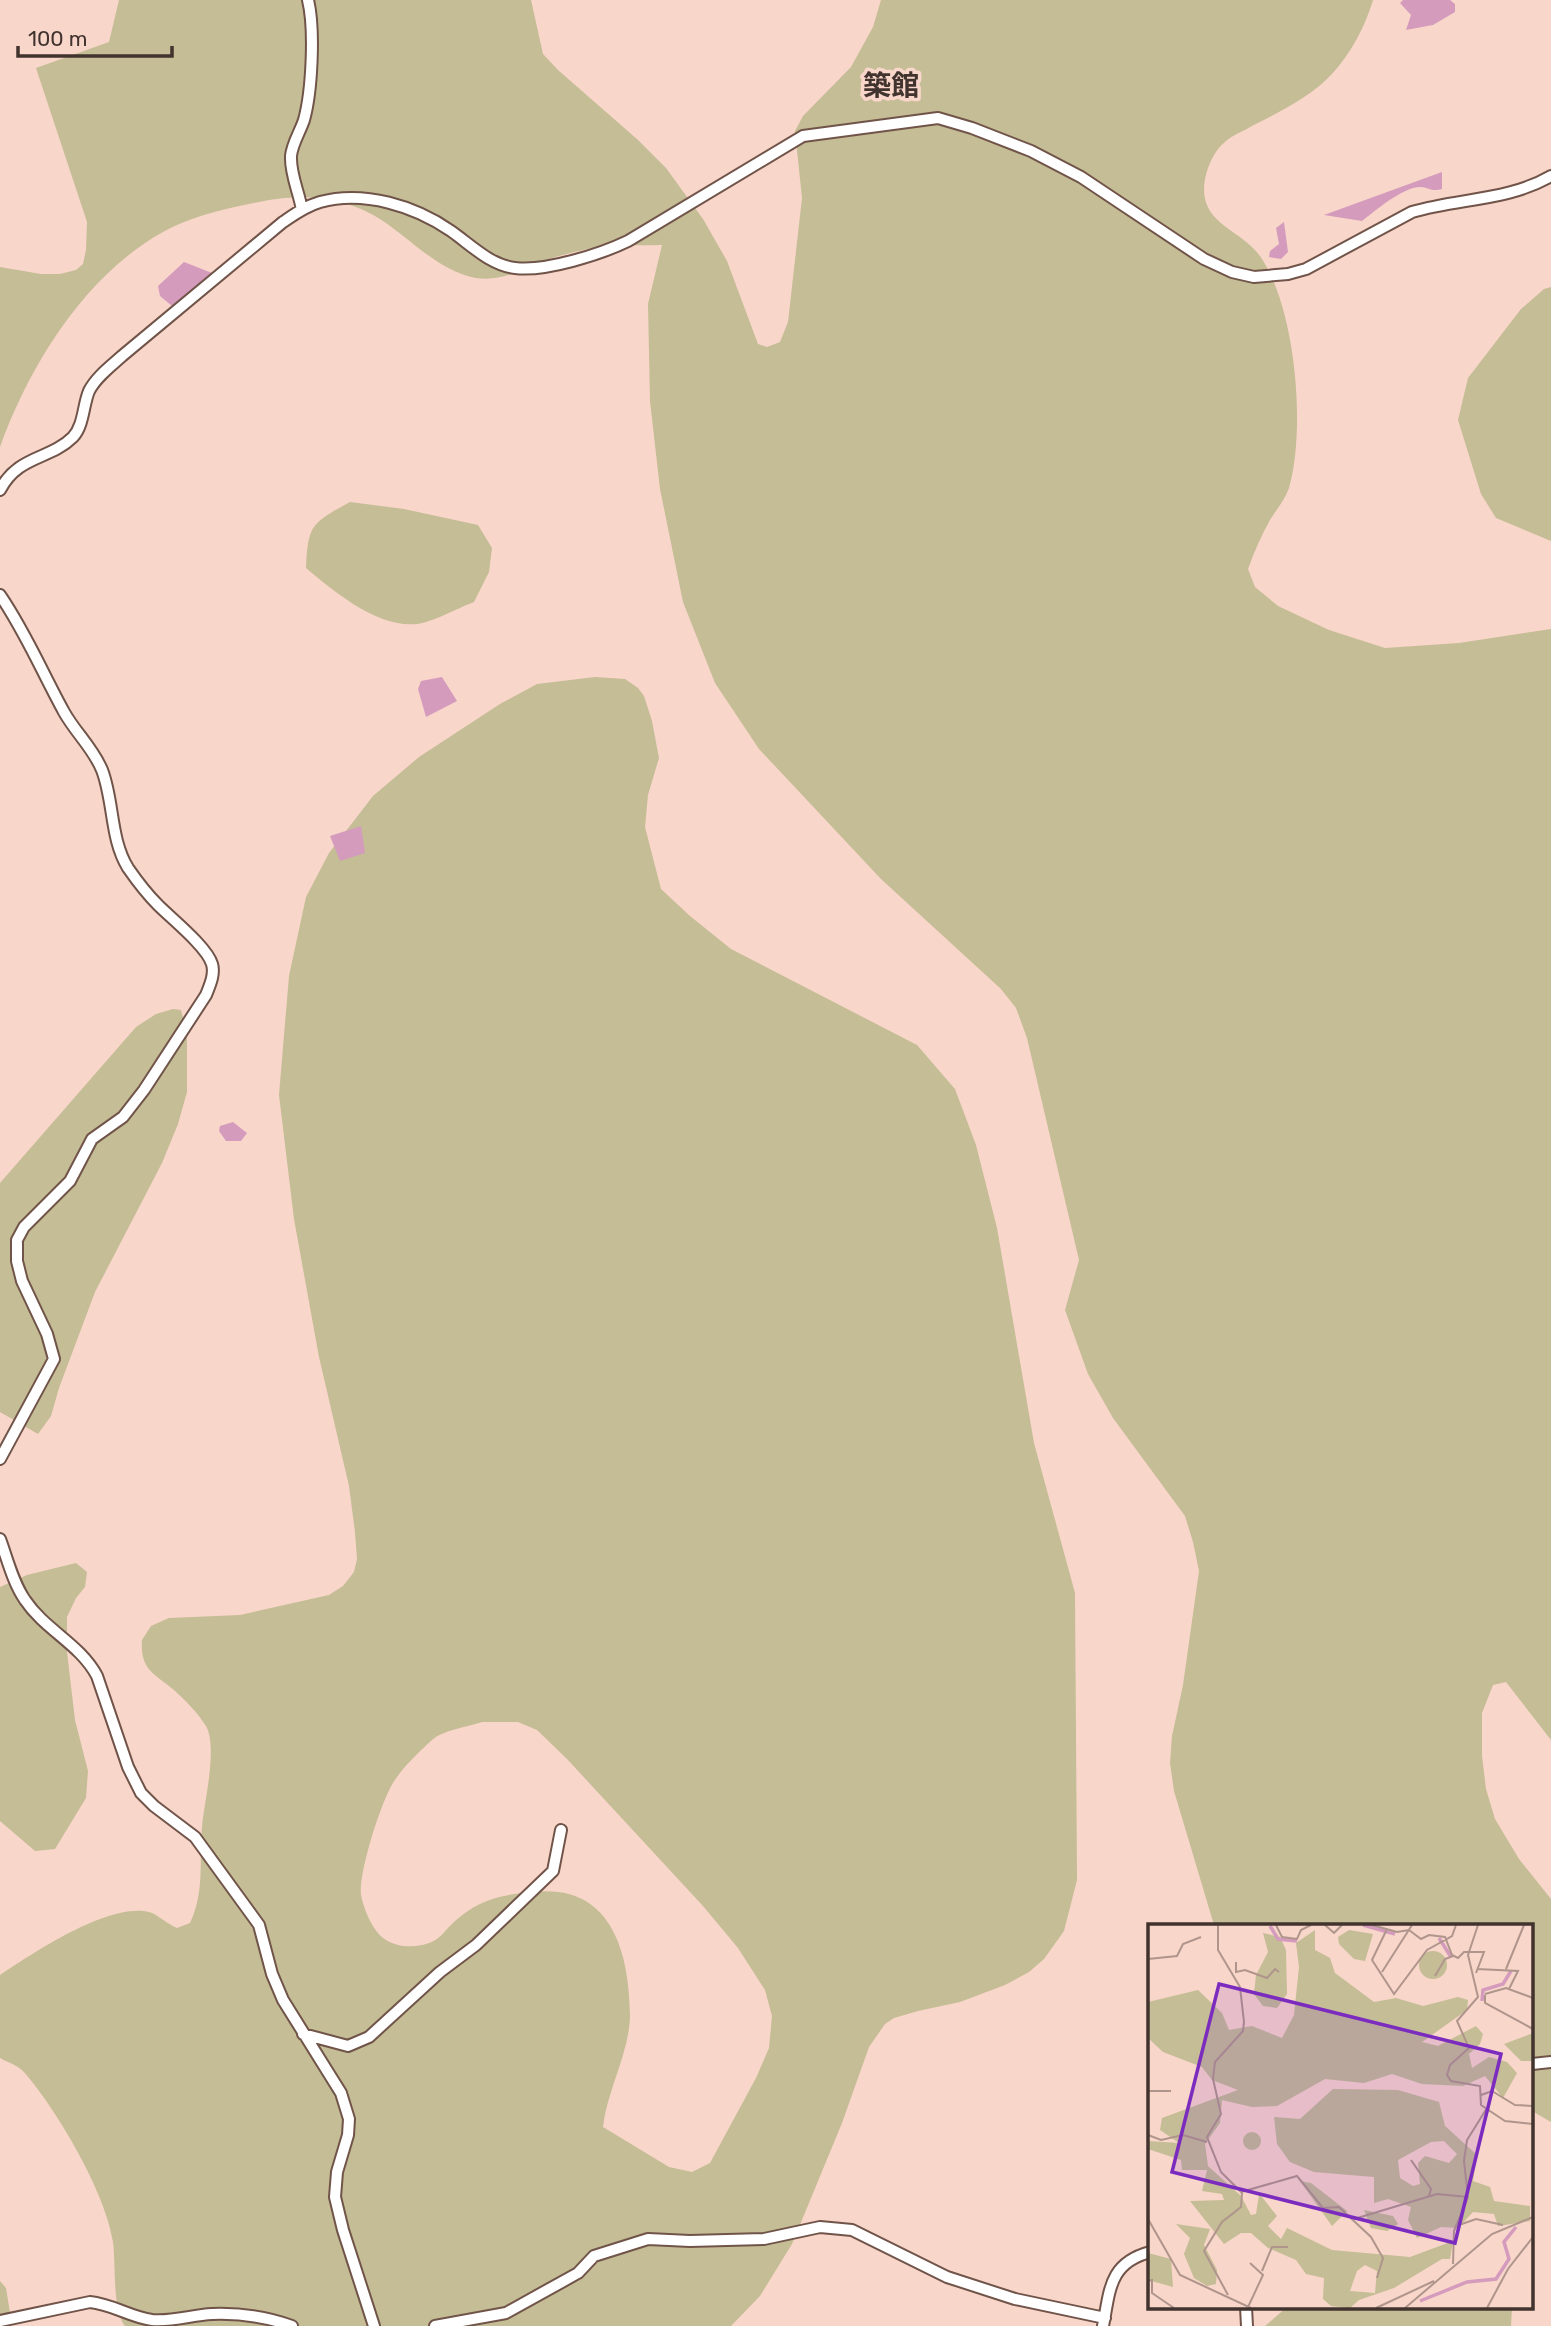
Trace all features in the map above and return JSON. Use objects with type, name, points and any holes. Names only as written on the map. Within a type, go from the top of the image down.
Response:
[{"type":"street","points":[[302,210],[291,165],[291,153],[304,120],[308,93],[312,33],[307,0]]},
{"type":"street","points":[[0,490],[22,463],[74,436],[84,414],[89,392],[122,356],[283,222],[318,202],[343,197],[400,206],[425,215],[490,260],[516,268],[550,265],[604,253],[628,241],[803,136],[938,118],[1031,151],[1082,177],[1204,259],[1232,272],[1254,277],[1288,274],[1306,269],[1412,212],[1509,194],[1551,176]]},
{"type":"street","points":[[0,595],[23,628],[65,715],[101,768],[111,800],[113,825],[125,862],[138,881],[201,948],[213,967],[206,995],[144,1090],[123,1117],[92,1139],[70,1181],[24,1227],[17,1240],[17,1261],[22,1281],[45,1329],[54,1359],[0,1459]]},
{"type":"street","points":[[0,1539],[25,1601],[92,1666],[128,1767],[141,1793],[195,1837],[259,1926],[272,1974],[283,2000],[341,2093],[349,2119],[348,2135],[337,2172],[334,2197],[374,2326]]},
{"type":"street","points":[[303,2034],[348,2046],[369,2037],[440,1972],[476,1945],[553,1871],[561,1830]]},
{"type":"street","points":[[435,2326],[506,2313],[578,2273],[594,2256],[648,2239],[764,2239],[820,2227],[852,2230],[947,2277],[1015,2300],[1104,2322],[1112,2282],[1119,2267],[1128,2260],[1148,2253]]},
{"type":"street","points":[[0,2320],[90,2302],[105,2304],[143,2322],[232,2314],[274,2320],[292,2326]]},
{"type":"street","points":[[1246,2308],[1247,2326]]},
{"type":"shaded area","points":[[119,0],[531,0],[543,54],[666,168],[703,219],[727,261],[758,344],[767,347],[780,342],[788,322],[802,198],[795,131],[803,116],[851,67],[873,27],[881,0],[1373,0],[1362,30],[1339,66],[1324,82],[1295,103],[1235,135],[1221,146],[1208,169],[1204,194],[1207,206],[1214,216],[1252,246],[1272,278],[1282,306],[1294,369],[1297,434],[1294,463],[1289,488],[1270,520],[1248,569],[1255,587],[1278,606],[1329,630],[1385,648],[1459,643],[1551,629],[1551,1740],[1506,1682],[1493,1685],[1482,1713],[1482,1756],[1486,1789],[1495,1819],[1519,1859],[1551,1899],[1551,2122],[1534,2112],[1534,1924],[1214,1924],[1174,1791],[1170,1763],[1199,1571],[1185,1516],[1113,1418],[1088,1374],[1065,1310],[1079,1260],[1027,1038],[1016,1008],[1001,989],[881,879],[759,749],[715,683],[683,602],[660,489],[650,401],[648,304],[662,245],[593,248],[552,258],[504,276],[486,279],[459,273],[443,265],[370,213],[325,199],[286,198],[202,216],[163,232],[135,250],[109,272],[85,298],[44,355],[12,416],[0,447],[0,267],[41,274],[60,274],[76,270],[83,264],[86,250],[87,222],[36,68],[109,42]]},
{"type":"shaded area","points":[[1403,0],[1450,0],[1455,4],[1455,12],[1433,25],[1406,30],[1411,15],[1400,3]]},
{"type":"shaded area","points":[[1442,172],[1442,189],[1421,187],[1406,190],[1362,221],[1324,215]]},
{"type":"shaded area","points":[[1284,222],[1288,252],[1281,259],[1269,257],[1270,251],[1279,244],[1276,228]]},
{"type":"shaded area","points":[[184,262],[212,273],[172,306],[160,296],[158,286]]},
{"type":"shaded area","points":[[1551,287],[1551,541],[1496,518],[1481,494],[1458,420],[1468,378],[1521,309],[1544,289]]},
{"type":"shaded area","points":[[350,502],[404,509],[478,525],[492,548],[489,572],[474,602],[423,623],[402,624],[357,606],[317,577],[306,568],[308,542],[314,526]]},
{"type":"shaded area","points":[[442,677],[457,701],[426,717],[418,689],[421,681]]},
{"type":"shaded area","points":[[595,677],[625,679],[638,688],[644,696],[652,721],[659,758],[648,795],[645,827],[661,889],[731,949],[917,1045],[955,1089],[976,1145],[997,1228],[1034,1443],[1075,1593],[1077,1880],[1064,1931],[1044,1959],[1029,1972],[1005,1985],[960,2002],[894,2018],[885,2024],[869,2047],[842,2123],[792,2244],[760,2296],[731,2326],[125,2326],[116,2298],[113,2242],[101,2200],[90,2176],[64,2128],[36,2087],[21,2069],[0,2058],[0,1975],[72,1932],[113,1915],[132,1911],[149,1912],[177,1928],[190,1923],[200,1888],[202,1827],[211,1748],[206,1726],[199,1716],[146,1665],[142,1640],[151,1626],[169,1618],[240,1615],[329,1595],[343,1586],[354,1572],[357,1559],[349,1486],[319,1357],[294,1219],[279,1095],[289,976],[306,897],[329,853],[373,796],[419,757],[500,704],[537,684]],"holes":[[[482,1722],[518,1722],[537,1730],[567,1759],[703,1906],[738,1948],[765,1990],[772,2016],[769,2048],[756,2078],[710,2163],[692,2172],[669,2167],[603,2127],[626,2042],[630,2014],[629,1990],[619,1946],[610,1926],[598,1910],[581,1899],[560,1892],[510,1895],[477,1905],[437,1939],[412,1946],[398,1945],[386,1940],[377,1932],[367,1914],[361,1895],[363,1871],[383,1806],[401,1772],[432,1740],[442,1734]]]},
{"type":"shaded area","points":[[361,826],[365,853],[340,861],[330,836]]},
{"type":"shaded area","points":[[173,1009],[181,1010],[187,1032],[187,1092],[178,1124],[162,1163],[95,1292],[51,1416],[38,1434],[0,1412],[0,1183],[136,1027],[156,1014]]},
{"type":"shaded area","points":[[233,1122],[247,1133],[241,1141],[226,1141],[219,1131],[220,1126]]},
{"type":"shaded area","points":[[76,1563],[87,1572],[85,1587],[67,1617],[67,1652],[75,1720],[88,1771],[86,1798],[55,1849],[35,1851],[0,1821],[0,1587],[27,1575]]},
{"type":"shaded area","points":[[0,2281],[6,2288],[10,2313],[0,2320]]},
{"type":"shaded area","points":[[1286,2308],[1512,2308],[1511,2326],[1265,2326]]},
{"type":"district","name":"築館","points":[[891,85]]}]
